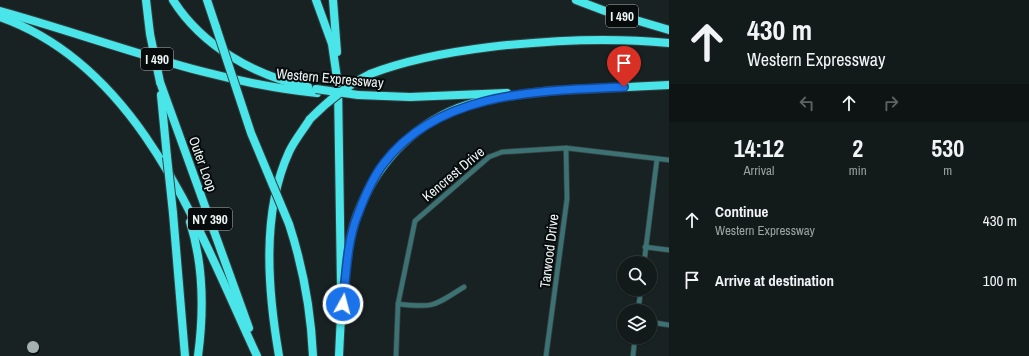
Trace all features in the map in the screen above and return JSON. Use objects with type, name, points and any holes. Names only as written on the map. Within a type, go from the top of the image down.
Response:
[{"type":"highway","name":"Outer Loop","points":[[146,0],[150,34],[160,82],[258,356]]},
{"type":"highway","points":[[173,0],[193,27],[214,45],[240,62],[278,79],[317,91]]},
{"type":"highway","points":[[207,0],[251,133],[289,224],[304,278],[312,334],[313,356]]},
{"type":"highway","points":[[316,0],[325,20],[336,62]]},
{"type":"highway","points":[[333,0],[337,49],[336,62],[339,108],[341,317],[339,356]]},
{"type":"highway","name":"I 490","points":[[576,0],[605,11],[669,30]]},
{"type":"highway","name":"Western Expressway","points":[[0,11],[195,70],[243,82],[317,91],[358,95],[410,97],[669,85]]},
{"type":"highway","points":[[0,17],[46,40],[74,58],[97,77],[130,116],[156,153],[179,191],[258,356]]},
{"type":"highway","points":[[279,356],[270,276],[270,240],[274,204],[289,152],[310,119],[329,100],[348,86],[370,74],[419,58],[525,43],[591,39],[669,43]]},
{"type":"highway","points":[[160,82],[185,356]]},
{"type":"highway","points":[[341,317],[349,253],[357,216],[384,164],[399,147],[424,127],[458,108],[496,99],[550,91]]},
{"type":"highway","points":[[179,191],[195,240],[200,268],[203,297],[198,356]]},
{"type":"street","name":"Kencrest Drive","points":[[396,356],[398,304],[413,227],[419,217],[488,157],[494,154],[566,148],[669,160]]},
{"type":"street","name":"Tarwood Drive","points":[[546,356],[566,199],[566,148]]},
{"type":"street","points":[[644,256],[657,159]]},
{"type":"street","points":[[645,247],[669,250]]},
{"type":"street","points":[[398,304],[424,307],[434,306],[464,287]]},
{"type":"street","points":[[657,323],[669,325]]},
{"type":"street","points":[[633,356],[634,344]]},
{"type":"building","points":[[35,341],[38,342],[38,352],[31,353],[28,352],[27,345],[28,342]]},
{"type":"route","points":[[343,304],[349,253],[357,216],[373,182],[384,164],[399,147],[424,127],[458,108],[481,102],[550,91],[624,87]]}]
